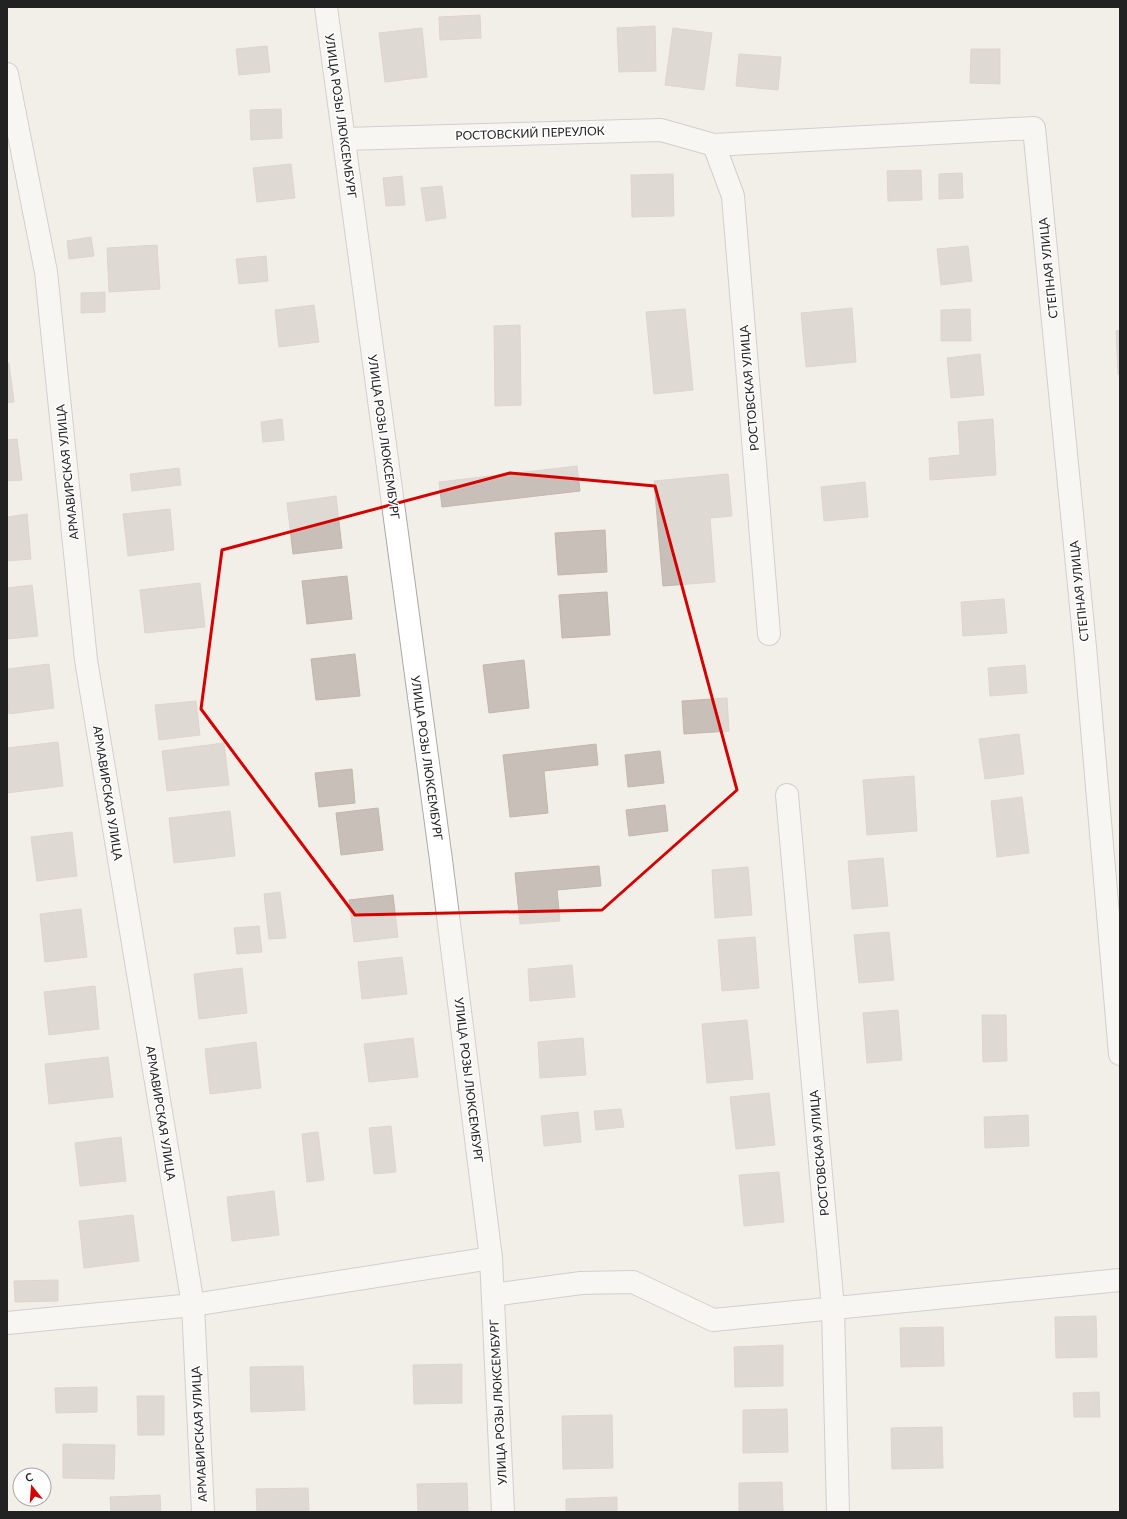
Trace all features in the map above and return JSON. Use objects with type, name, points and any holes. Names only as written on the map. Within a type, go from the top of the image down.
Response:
[{"type":"street","name":"УЛИЦА РОЗЫ ЛЮКСЕМБУРГ","points":[[326,7],[441,860],[491,1258],[503,1512]]},
{"type":"street","name":"АРМАВИРСКАЯ УЛИЦА","points":[[7,74],[46,272],[86,660],[193,1305],[203,1512]]},
{"type":"street","name":"РОСТОВСКИЙ ПЕРЕУЛОК","points":[[344,139],[661,130],[714,144],[1034,128]]},
{"type":"street","name":"СТЕПНАЯ УЛИЦА","points":[[1034,128],[1084,639],[1120,1054]]},
{"type":"street","name":"РОСТОВСКАЯ УЛИЦА","points":[[714,144],[733,196],[769,634]]},
{"type":"street","name":"РОСТОВСКАЯ УЛИЦА","points":[[787,795],[833,1308],[838,1512]]},
{"type":"street","points":[[7,1323],[193,1305],[491,1258]]},
{"type":"street","points":[[493,1295],[580,1282],[634,1282],[713,1320],[1120,1280]]},
{"type":"highlighted area","points":[[510,473],[655,486],[737,790],[602,910],[355,915],[201,709],[222,550]]},
{"type":"building","points":[[480,15],[481,38],[440,40],[439,17]]},
{"type":"building","points":[[655,26],[656,71],[619,72],[617,28]]},
{"type":"building","points":[[422,28],[427,77],[385,82],[379,33]]},
{"type":"building","points":[[673,28],[712,33],[704,90],[665,85]]},
{"type":"building","points":[[267,46],[270,72],[239,75],[236,49]]},
{"type":"building","points":[[971,49],[1000,49],[1000,84],[970,83]]},
{"type":"building","points":[[739,54],[781,57],[778,90],[736,86]]},
{"type":"building","points":[[281,109],[282,138],[251,140],[250,110]]},
{"type":"building","points":[[291,164],[295,198],[257,202],[253,168]]},
{"type":"building","points":[[921,170],[922,200],[888,201],[887,171]]},
{"type":"building","points":[[962,173],[963,198],[939,199],[939,174]]},
{"type":"building","points":[[673,174],[674,216],[632,217],[631,175]]},
{"type":"building","points":[[402,176],[405,205],[386,206],[383,178]]},
{"type":"building","points":[[442,186],[446,218],[426,221],[421,188]]},
{"type":"building","points":[[91,237],[94,256],[69,259],[67,241]]},
{"type":"building","points":[[157,245],[160,289],[109,292],[107,248]]},
{"type":"building","points":[[968,246],[972,281],[941,285],[937,249]]},
{"type":"building","points":[[266,256],[268,281],[239,284],[236,259]]},
{"type":"building","points":[[105,292],[105,312],[81,313],[81,293]]},
{"type":"building","points":[[314,305],[319,342],[279,347],[275,310]]},
{"type":"building","points":[[852,308],[856,362],[806,367],[801,313]]},
{"type":"building","points":[[685,309],[693,390],[654,394],[646,312]]},
{"type":"building","points":[[970,309],[971,341],[941,341],[941,310]]},
{"type":"building","points":[[520,325],[521,405],[495,406],[494,326]]},
{"type":"building","points":[[1120,330],[1120,374],[1118,374],[1116,331]]},
{"type":"building","points":[[980,354],[984,395],[951,398],[947,358]]},
{"type":"building","points":[[7,363],[9,363],[14,402],[7,403]]},
{"type":"building","points":[[282,419],[284,440],[263,442],[261,422]]},
{"type":"building","points":[[993,419],[996,475],[930,480],[929,458],[960,455],[958,422]]},
{"type":"building","points":[[17,439],[22,480],[7,481],[7,440]]},
{"type":"building","points":[[577,466],[580,491],[442,507],[439,482]]},
{"type":"building","points":[[179,468],[181,485],[132,491],[130,474]]},
{"type":"building","points":[[728,474],[732,516],[710,518],[715,582],[663,586],[654,481]]},
{"type":"building","points":[[865,482],[868,517],[824,521],[821,487]]},
{"type":"building","points":[[336,496],[342,548],[293,554],[287,503]]},
{"type":"building","points":[[170,509],[174,550],[128,556],[123,514]]},
{"type":"building","points":[[27,514],[31,559],[7,561],[7,517]]},
{"type":"building","points":[[605,530],[607,572],[558,575],[555,533]]},
{"type":"building","points":[[347,576],[352,619],[307,624],[302,581]]},
{"type":"building","points":[[200,583],[205,627],[145,633],[140,590]]},
{"type":"building","points":[[32,585],[38,636],[7,639],[7,588]]},
{"type":"building","points":[[607,592],[610,635],[562,638],[559,595]]},
{"type":"building","points":[[1004,599],[1007,633],[963,636],[961,602]]},
{"type":"building","points":[[355,654],[360,696],[316,700],[311,659]]},
{"type":"building","points":[[524,660],[529,708],[489,713],[483,665]]},
{"type":"building","points":[[49,664],[54,708],[9,714],[7,699],[7,669]]},
{"type":"building","points":[[1025,665],[1027,693],[990,696],[988,668]]},
{"type":"building","points":[[727,698],[729,731],[684,734],[682,701]]},
{"type":"building","points":[[196,701],[200,735],[159,740],[155,705]]},
{"type":"building","points":[[1019,734],[1024,774],[985,779],[979,739]]},
{"type":"building","points":[[58,742],[63,786],[7,793],[7,748]]},
{"type":"building","points":[[224,743],[229,785],[167,791],[162,751]]},
{"type":"building","points":[[596,744],[598,765],[544,771],[548,813],[510,817],[503,755]]},
{"type":"building","points":[[660,751],[664,783],[628,787],[625,755]]},
{"type":"building","points":[[352,769],[355,803],[319,807],[315,773]]},
{"type":"building","points":[[914,776],[917,831],[867,835],[863,780]]},
{"type":"building","points":[[1022,797],[1029,853],[997,857],[991,801]]},
{"type":"building","points":[[665,805],[668,831],[629,836],[626,810]]},
{"type":"building","points":[[378,808],[383,850],[341,855],[336,813]]},
{"type":"building","points":[[230,811],[235,856],[174,863],[169,818]]},
{"type":"building","points":[[72,832],[77,876],[37,881],[31,837]]},
{"type":"building","points":[[883,858],[888,906],[852,909],[848,861]]},
{"type":"building","points":[[599,866],[601,886],[557,890],[560,921],[520,924],[515,873]]},
{"type":"building","points":[[748,867],[752,915],[715,918],[712,870]]},
{"type":"building","points":[[280,892],[286,938],[269,939],[264,894]]},
{"type":"building","points":[[393,895],[398,937],[354,942],[349,900]]},
{"type":"building","points":[[81,909],[87,957],[45,962],[40,914]]},
{"type":"building","points":[[259,926],[262,952],[237,954],[234,928]]},
{"type":"building","points":[[889,932],[894,980],[859,983],[854,935]]},
{"type":"building","points":[[755,937],[759,988],[722,991],[718,940]]},
{"type":"building","points":[[402,957],[407,994],[362,999],[358,962]]},
{"type":"building","points":[[572,965],[575,997],[530,1001],[528,969]]},
{"type":"building","points":[[242,968],[247,1013],[199,1019],[194,974]]},
{"type":"building","points":[[95,986],[99,1029],[49,1035],[44,992]]},
{"type":"building","points":[[898,1010],[902,1060],[867,1063],[863,1013]]},
{"type":"building","points":[[982,1015],[1006,1015],[1007,1061],[983,1062]]},
{"type":"building","points":[[747,1020],[753,1079],[707,1083],[702,1024]]},
{"type":"building","points":[[413,1038],[418,1077],[369,1082],[364,1044]]},
{"type":"building","points":[[583,1038],[586,1075],[540,1078],[538,1042]]},
{"type":"building","points":[[256,1042],[261,1088],[210,1094],[205,1049]]},
{"type":"building","points":[[108,1057],[113,1097],[49,1104],[45,1064]]},
{"type":"building","points":[[769,1093],[775,1145],[736,1149],[730,1097]]},
{"type":"building","points":[[621,1109],[624,1127],[596,1130],[594,1111]]},
{"type":"building","points":[[578,1112],[581,1142],[544,1146],[541,1116]]},
{"type":"building","points":[[1028,1115],[1029,1146],[985,1148],[984,1117]]},
{"type":"building","points":[[391,1126],[396,1172],[374,1174],[369,1128]]},
{"type":"building","points":[[318,1132],[324,1180],[307,1182],[302,1134]]},
{"type":"building","points":[[121,1137],[126,1181],[80,1186],[75,1143]]},
{"type":"building","points":[[779,1172],[784,1222],[744,1226],[739,1175]]},
{"type":"building","points":[[274,1191],[279,1235],[232,1241],[227,1197]]},
{"type":"building","points":[[133,1215],[139,1261],[84,1268],[79,1221]]},
{"type":"building","points":[[58,1280],[58,1301],[15,1302],[14,1281]]},
{"type":"building","points":[[1096,1316],[1097,1357],[1056,1358],[1055,1317]]},
{"type":"building","points":[[943,1327],[944,1366],[901,1367],[900,1328]]},
{"type":"building","points":[[783,1345],[783,1386],[735,1387],[734,1347]]},
{"type":"building","points":[[462,1364],[462,1403],[414,1404],[413,1365]]},
{"type":"building","points":[[303,1366],[305,1410],[251,1412],[250,1367]]},
{"type":"building","points":[[97,1387],[97,1412],[56,1413],[55,1388]]},
{"type":"building","points":[[1099,1392],[1100,1417],[1074,1417],[1073,1393]]},
{"type":"building","points":[[137,1396],[164,1396],[164,1435],[138,1435]]},
{"type":"building","points":[[787,1409],[788,1452],[743,1453],[743,1410]]},
{"type":"building","points":[[612,1415],[613,1468],[563,1469],[562,1416]]},
{"type":"building","points":[[942,1427],[943,1468],[892,1469],[891,1428]]},
{"type":"building","points":[[63,1444],[115,1445],[114,1479],[63,1478]]},
{"type":"building","points":[[782,1482],[783,1512],[739,1512],[739,1483]]},
{"type":"building","points":[[467,1483],[468,1512],[418,1512],[417,1484]]},
{"type":"building","points":[[308,1488],[309,1512],[257,1512],[256,1489]]},
{"type":"building","points":[[160,1495],[161,1512],[111,1512],[110,1497]]},
{"type":"building","points":[[617,1497],[617,1512],[566,1512],[566,1499]]}]
